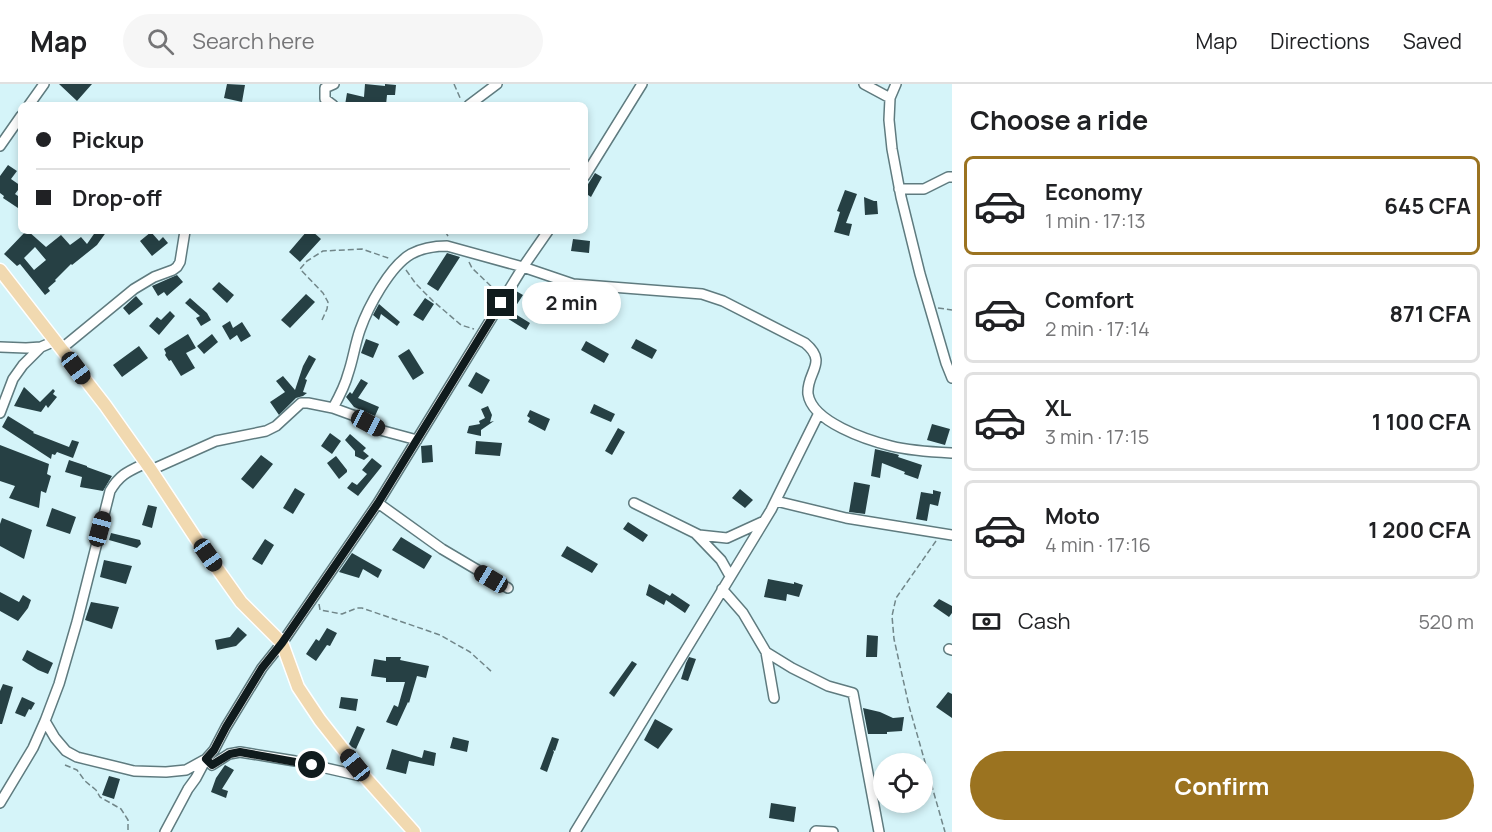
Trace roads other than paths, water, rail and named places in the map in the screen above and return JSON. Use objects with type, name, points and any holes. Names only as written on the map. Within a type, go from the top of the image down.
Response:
[{"type":"main road","points":[[0,270],[149,466],[241,602],[282,643],[298,687],[320,720],[412,831]]},
{"type":"street","points":[[329,102],[325,99],[325,88],[334,84]]},
{"type":"street","points":[[472,102],[497,84]]},
{"type":"street","points":[[588,172],[642,84]]},
{"type":"street","points":[[864,84],[891,98]]},
{"type":"street","points":[[896,84],[891,98],[889,120],[892,149],[910,236],[952,378]]},
{"type":"street","points":[[31,102],[40,85]]},
{"type":"street","points":[[0,146],[18,121]]},
{"type":"street","points":[[900,189],[924,189],[952,177]]},
{"type":"street","points":[[0,347],[26,348],[58,345],[134,289],[177,267],[180,262],[185,234]]},
{"type":"street","points":[[165,832],[188,789],[214,750],[262,668],[282,643],[378,503],[523,267],[546,234]]},
{"type":"street","points":[[333,408],[348,375],[359,333],[381,287],[401,262],[411,254],[435,246],[447,246],[523,267],[573,284],[702,294],[723,301],[811,348],[816,360],[808,388],[808,397],[814,409],[826,419],[844,429],[893,447],[952,453]]},
{"type":"street","points":[[0,413],[13,379],[41,347]]},
{"type":"street","points":[[0,803],[33,748],[59,684],[110,490],[123,474],[216,441],[266,431],[276,426],[301,404],[308,403],[333,408],[355,416],[380,430],[417,440]]},
{"type":"street","points":[[575,832],[776,501],[819,413]]},
{"type":"street","points":[[776,501],[846,518],[952,535]]},
{"type":"street","points":[[378,503],[442,549],[508,588]]},
{"type":"street","points":[[634,503],[699,535],[728,538],[764,520]]},
{"type":"street","points":[[694,532],[721,560],[730,576]]},
{"type":"street","points":[[722,589],[743,613],[766,652],[774,698]]},
{"type":"street","points":[[766,652],[828,686],[853,693],[879,832]]},
{"type":"street","points":[[45,721],[54,738],[66,751],[77,758],[134,771],[166,772],[186,770],[206,759]]},
{"type":"street","points":[[206,759],[212,765],[230,754],[240,752],[295,761],[365,777]]},
{"type":"street","points":[[815,832],[833,832]]}]
